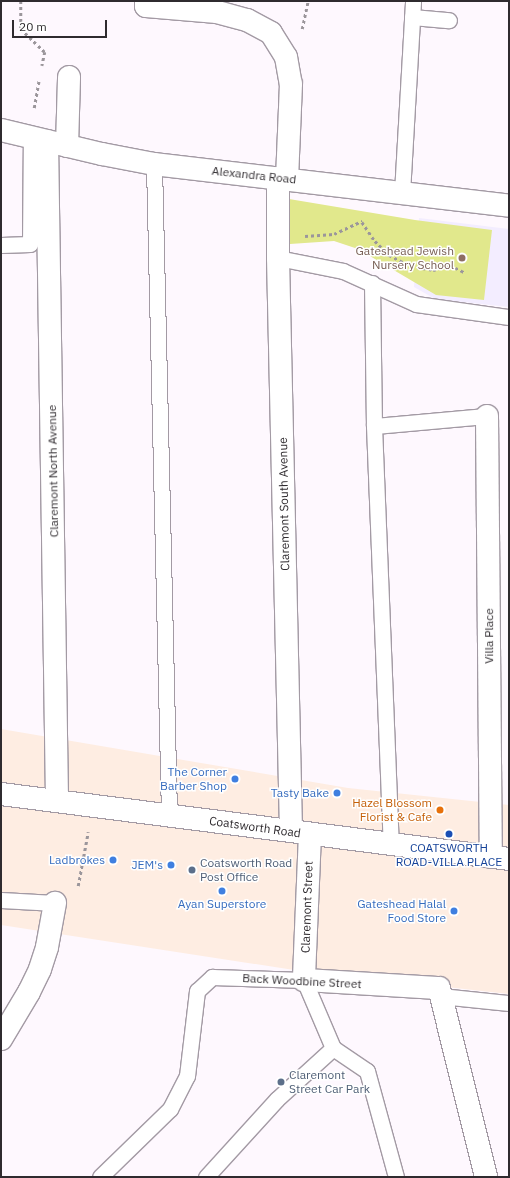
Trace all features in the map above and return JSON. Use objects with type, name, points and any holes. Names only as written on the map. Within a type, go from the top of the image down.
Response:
[{"type":"street","name":"Claremont South Avenue","points":[[146,1],[146,6],[224,14],[247,20],[271,33],[286,57],[291,84],[278,247],[300,833]]},
{"type":"street","name":"Claremont North Avenue","points":[[57,801],[48,142],[68,115],[69,76]]},
{"type":"street","name":"Alexandra Road","points":[[1,130],[48,142],[154,164],[283,178],[509,206]]},
{"type":"street","name":"Villa Place","points":[[487,416],[500,858]]},
{"type":"street","name":"Coatsworth Road","points":[[1,794],[500,858]]},
{"type":"street","name":"Claremont Street","points":[[300,833],[304,980]]},
{"type":"street","points":[[3,1034],[29,992],[40,969],[47,947],[55,903]]},
{"type":"street","name":"Back Woodbine Street","points":[[304,980],[439,988],[441,996]]},
{"type":"street","points":[[441,996],[486,1177]]},
{"type":"lane","points":[[402,193],[413,1]]},
{"type":"lane","points":[[412,17],[449,20]]},
{"type":"lane","points":[[1,245],[30,244],[48,142]]},
{"type":"lane","points":[[154,164],[169,815]]},
{"type":"lane","points":[[278,247],[343,271],[416,304],[509,317]]},
{"type":"lane","points":[[372,283],[374,426],[391,844]]},
{"type":"lane","points":[[374,426],[487,416]]},
{"type":"lane","points":[[1,900],[55,903]]},
{"type":"lane","name":"Back Woodbine Street","points":[[100,1177],[170,1108],[187,1076],[197,990],[212,977],[304,980]]},
{"type":"lane","points":[[304,980],[333,1048],[367,1071],[396,1177]]},
{"type":"lane","points":[[441,996],[509,1003]]},
{"type":"lane","points":[[206,1177],[277,1099],[333,1048]]},
{"type":"path","points":[[21,1],[21,29],[45,52],[33,108],[68,115]]},
{"type":"path","points":[[363,188],[362,222],[375,241],[389,255],[412,266],[433,270],[450,265],[464,272]]},
{"type":"path","points":[[278,247],[334,234],[362,222]]},
{"type":"path","points":[[55,903],[73,906],[94,806]]},
{"type":"shaded area","name":"Gateshead Jewish Nursery School","points":[[419,218],[509,229],[509,307],[435,299],[414,287]]},
{"type":"shaded area","points":[[1,729],[348,788],[509,805],[509,994],[294,970],[1,925]]},
{"type":"green space","points":[[289,199],[415,220],[492,230],[484,300],[436,295],[358,249],[334,241],[290,244]]},
{"type":"place","name":"Gateshead Jewish Nursery School","points":[[462,258]]},
{"type":"place","name":"The Corner Barber Shop","points":[[235,779]]},
{"type":"place","name":"Tasty Bake","points":[[337,793]]},
{"type":"place","name":"Hazel Blossom Florist & Cafe","points":[[440,810]]},
{"type":"place","name":"COATSWORTH ROAD-VILLA PLACE","points":[[449,834]]},
{"type":"place","name":"Ladbrokes","points":[[113,860]]},
{"type":"place","name":"JEM's","points":[[171,865]]},
{"type":"place","name":"Coatsworth Road Post Office","points":[[192,870]]},
{"type":"place","name":"Ayan Superstore","points":[[222,891]]},
{"type":"place","name":"Gateshead Halal Food Store","points":[[454,911]]},
{"type":"place","name":"Claremont Street Car Park","points":[[281,1082]]}]
